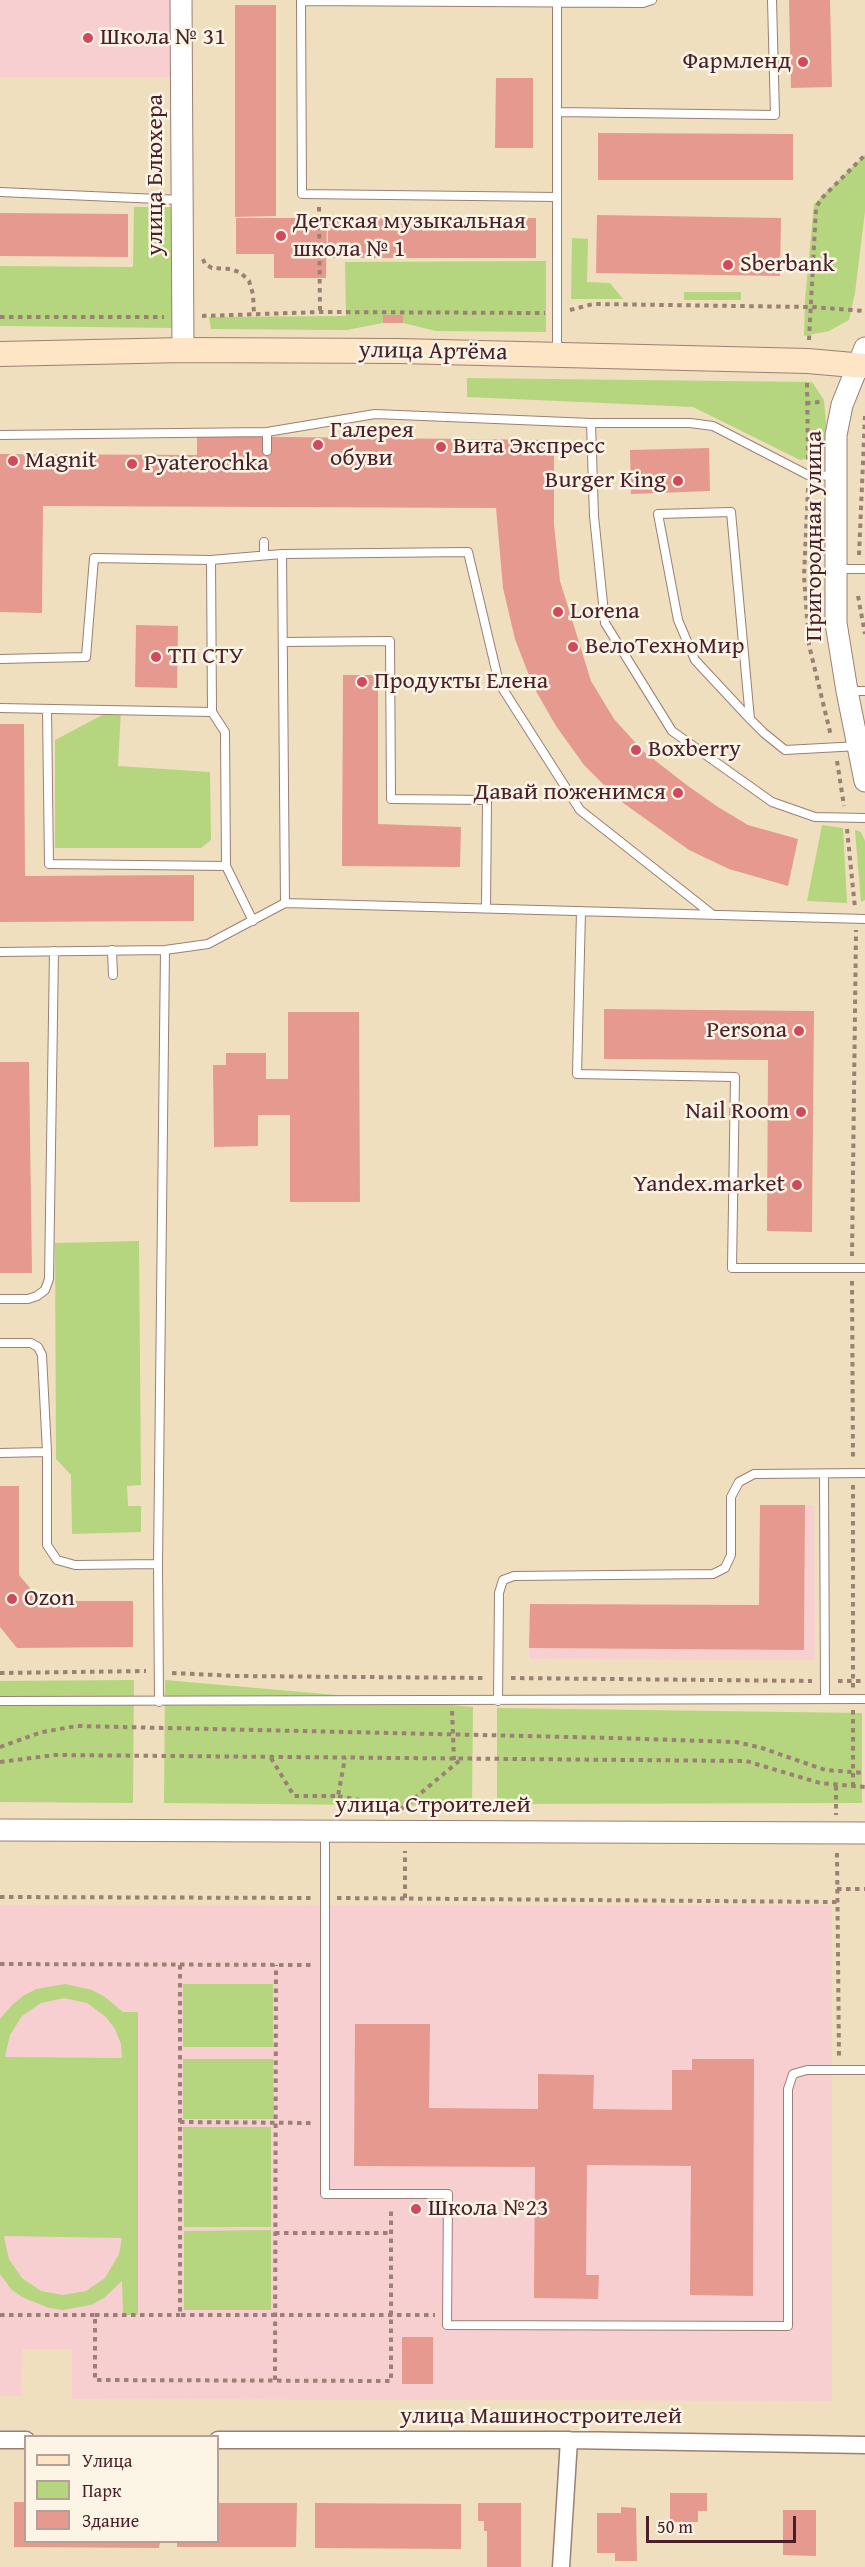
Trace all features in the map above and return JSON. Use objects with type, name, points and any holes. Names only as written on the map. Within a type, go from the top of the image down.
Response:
[{"type":"main road","name":"улица Артёма","points":[[0,354],[183,350],[556,354],[808,361],[863,360]]},
{"type":"street","name":"улица Блюхера","points":[[181,0],[183,350]]},
{"type":"street","name":"Пригородная улица","points":[[863,360],[842,405],[836,435],[836,623],[856,691],[865,781]]},
{"type":"street","name":"улица Строителей","points":[[0,1830],[865,1833]]},
{"type":"street","points":[[0,2440],[24,2440]]},
{"type":"street","name":"улица Машиностроителей","points":[[219,2440],[569,2440],[865,2445]]},
{"type":"street","points":[[561,2567],[569,2440]]},
{"type":"lane","points":[[557,197],[302,194],[301,0],[643,3],[652,0]]},
{"type":"lane","points":[[557,112],[775,115],[772,0]]},
{"type":"lane","points":[[556,354],[557,2]]},
{"type":"lane","points":[[0,192],[182,200]]},
{"type":"lane","points":[[0,435],[267,432],[375,414],[591,423],[690,423],[713,426],[808,475],[836,477]]},
{"type":"lane","points":[[591,423],[594,516],[605,623],[672,730],[772,802],[815,817],[865,818]]},
{"type":"lane","points":[[267,432],[267,451]]},
{"type":"lane","points":[[750,719],[731,512],[657,514],[678,620],[695,660],[750,719],[785,750],[862,746]]},
{"type":"lane","points":[[264,542],[264,555]]},
{"type":"lane","points":[[0,659],[86,657],[94,558],[211,560],[282,554],[468,552],[499,683],[580,810],[713,915]]},
{"type":"lane","points":[[282,554],[285,903]]},
{"type":"lane","points":[[211,560],[212,712],[225,732],[226,866],[253,921]]},
{"type":"lane","points":[[837,569],[862,570]]},
{"type":"lane","points":[[282,642],[390,641],[391,799],[487,800],[486,908]]},
{"type":"lane","points":[[0,708],[212,712]]},
{"type":"lane","points":[[47,710],[49,864],[226,866]]},
{"type":"lane","points":[[0,952],[165,950],[208,944],[285,903],[860,919]]},
{"type":"lane","points":[[581,911],[577,1074],[735,1077],[732,1268],[865,1268]]},
{"type":"lane","points":[[112,950],[113,975]]},
{"type":"lane","points":[[159,1702],[158,1564],[165,950]]},
{"type":"lane","points":[[0,1299],[28,1299],[37,1296],[45,1290],[49,1279],[54,951]]},
{"type":"lane","points":[[0,1343],[31,1343],[38,1347],[42,1355],[47,1452],[47,1545],[57,1560],[75,1564],[158,1564]]},
{"type":"lane","points":[[0,1453],[47,1452]]},
{"type":"lane","points":[[498,1701],[499,1593],[504,1580],[514,1575],[713,1574],[725,1568],[731,1555],[731,1497],[738,1482],[754,1474],[865,1473]]},
{"type":"lane","points":[[824,1474],[825,1699]]},
{"type":"lane","points":[[0,1701],[865,1699]]},
{"type":"lane","points":[[325,1831],[325,2194],[448,2194],[447,2325],[788,2326],[788,2090],[793,2074],[807,2070],[865,2070]]},
{"type":"path","points":[[808,341],[812,308],[816,208],[821,199],[865,155]]},
{"type":"path","points":[[319,194],[320,312]]},
{"type":"path","points":[[202,258],[212,268],[231,269],[245,277],[253,294],[254,314]]},
{"type":"path","points":[[0,317],[183,317],[320,312],[557,313],[593,304],[865,311]]},
{"type":"path","points":[[807,383],[808,475],[804,576],[809,645],[835,749],[860,919],[852,1269],[853,1788]]},
{"type":"path","points":[[806,403],[821,402]]},
{"type":"path","points":[[865,416],[862,570],[858,601],[865,634]]},
{"type":"path","points":[[0,1673],[159,1672],[237,1676],[865,1681]]},
{"type":"path","points":[[451,1678],[456,1760]]},
{"type":"path","points":[[0,1747],[42,1732],[77,1726],[736,1742],[762,1748],[825,1770],[865,1773]]},
{"type":"path","points":[[0,1762],[55,1755],[746,1761],[820,1782],[853,1788],[865,1787]]},
{"type":"path","points":[[271,1757],[294,1796],[338,1796],[403,1808],[456,1760]]},
{"type":"path","points":[[338,1796],[345,1758]]},
{"type":"path","points":[[837,1889],[865,1889]]},
{"type":"path","points":[[0,1897],[837,1902],[840,2070]]},
{"type":"path","points":[[0,1964],[325,1965]]},
{"type":"path","points":[[180,1965],[180,2315]]},
{"type":"path","points":[[275,2380],[276,1965]]},
{"type":"path","points":[[180,2122],[325,2123]]},
{"type":"path","points":[[95,2315],[95,2380],[391,2381],[391,2194]]},
{"type":"path","points":[[275,2233],[391,2233]]},
{"type":"path","points":[[0,2314],[447,2315]]},
{"type":"shaded area","name":"Школа № 31","points":[[0,0],[176,0],[175,77],[0,77]]},
{"type":"shaded area","points":[[805,1505],[814,1506],[815,1660],[530,1659],[529,1648],[804,1650]]},
{"type":"shaded area","name":"Школа №23","points":[[0,1905],[832,1906],[832,2401],[72,2399],[72,2349],[22,2349],[21,2396],[0,2396]]},
{"type":"green space","points":[[865,155],[865,211],[855,293],[849,320],[829,331],[804,336],[814,204]]},
{"type":"green space","points":[[134,207],[177,207],[177,328],[0,326],[0,266],[133,267]]},
{"type":"green space","points":[[572,238],[588,239],[587,282],[610,283],[623,299],[571,299]]},
{"type":"green space","points":[[546,261],[546,332],[436,331],[403,323],[383,323],[347,330],[211,329],[209,317],[346,316],[345,262]]},
{"type":"green space","points":[[684,292],[741,292],[741,300],[684,300]]},
{"type":"green space","points":[[467,378],[812,382],[824,400],[827,436],[816,457],[800,460],[693,407],[467,397]]},
{"type":"green space","points":[[121,711],[118,766],[210,772],[211,840],[201,848],[55,848],[55,740],[108,712]]},
{"type":"green space","points":[[822,825],[843,828],[847,903],[807,901]]},
{"type":"green space","points":[[855,830],[861,832],[865,841],[865,900],[861,902]]},
{"type":"green space","points":[[139,1241],[141,1485],[127,1486],[128,1506],[141,1506],[141,1532],[72,1534],[71,1475],[56,1459],[55,1243]]},
{"type":"green space","points":[[134,1680],[133,1803],[0,1802],[0,1681]]},
{"type":"green space","points":[[165,1680],[473,1707],[472,1806],[164,1803]]},
{"type":"green space","points":[[497,1708],[862,1713],[862,1803],[497,1804]]},
{"type":"green space","points":[[65,1984],[92,1990],[105,1997],[123,2012],[138,2012],[138,2315],[123,2315],[122,2281],[104,2298],[91,2305],[63,2310],[49,2308],[22,2297],[11,2289],[0,2274],[0,2019],[12,2005],[36,1989]],"holes":[[[64,1998],[87,2003],[106,2017],[115,2029],[121,2044],[122,2058],[5,2057],[10,2035],[22,2016],[41,2003]],[[5,2236],[122,2238],[119,2254],[105,2278],[86,2291],[63,2295],[41,2291],[22,2278],[9,2259]]]},
{"type":"green space","points":[[183,1984],[273,1984],[273,2047],[183,2047]]},
{"type":"green space","points":[[183,2059],[273,2059],[274,2119],[183,2119]]},
{"type":"green space","points":[[183,2127],[271,2127],[271,2227],[184,2227]]},
{"type":"green space","points":[[271,2230],[271,2310],[184,2310],[184,2231]]},
{"type":"building","points":[[789,0],[830,0],[832,87],[791,88]]},
{"type":"building","points":[[235,5],[276,5],[276,216],[235,217]]},
{"type":"building","points":[[496,78],[533,78],[533,148],[495,148]]},
{"type":"building","points":[[598,133],[793,134],[793,180],[598,180]]},
{"type":"building","points":[[0,213],[128,214],[128,257],[0,256]]},
{"type":"building","points":[[597,215],[781,218],[780,276],[596,273]]},
{"type":"building","name":"Детская музыкальная школа № 1","points":[[236,218],[327,218],[326,278],[274,278],[274,254],[236,254]]},
{"type":"building","points":[[328,218],[536,218],[536,258],[328,258]]},
{"type":"building","points":[[383,315],[403,315],[403,323],[383,323]]},
{"type":"building","points":[[197,436],[554,440],[554,525],[560,581],[591,681],[614,719],[643,751],[688,786],[748,825],[798,839],[788,886],[729,869],[689,850],[619,800],[584,765],[556,726],[533,686],[515,639],[503,588],[496,508],[43,506],[42,613],[0,612],[0,454],[197,455]]},
{"type":"building","points":[[709,448],[710,491],[631,494],[630,450]]},
{"type":"building","name":"ТП СТУ","points":[[136,625],[178,626],[177,688],[135,687]]},
{"type":"building","points":[[343,675],[378,675],[378,824],[461,827],[460,867],[342,866]]},
{"type":"building","points":[[0,724],[24,724],[25,876],[194,875],[194,921],[0,922]]},
{"type":"building","points":[[604,1009],[814,1011],[812,1232],[767,1231],[768,1060],[604,1059]]},
{"type":"building","points":[[288,1012],[359,1012],[360,1202],[290,1202],[290,1115],[258,1115],[258,1146],[214,1147],[213,1065],[226,1065],[226,1053],[266,1053],[266,1079],[288,1079]]},
{"type":"building","points":[[0,1062],[29,1062],[32,1273],[0,1273]]},
{"type":"building","points":[[0,1486],[19,1486],[19,1575],[41,1601],[133,1601],[133,1647],[17,1648],[0,1627]]},
{"type":"building","points":[[760,1505],[805,1505],[804,1650],[529,1648],[530,1604],[759,1605]]},
{"type":"building","points":[[355,2024],[430,2024],[429,2108],[538,2109],[538,2074],[594,2075],[593,2109],[672,2110],[672,2070],[692,2070],[692,2059],[754,2059],[753,2296],[690,2295],[691,2166],[587,2165],[586,2275],[599,2275],[598,2299],[534,2298],[535,2167],[354,2166]]},
{"type":"building","points":[[402,2337],[433,2337],[433,2384],[402,2384]]},
{"type":"building","points":[[670,2493],[707,2493],[707,2511],[698,2511],[698,2522],[670,2522]]},
{"type":"building","points":[[14,2502],[24,2502],[24,2543],[160,2543],[159,2548],[14,2547]]},
{"type":"building","points":[[219,2503],[297,2503],[296,2547],[177,2547],[177,2543],[219,2543]]},
{"type":"building","points":[[315,2503],[461,2504],[461,2549],[315,2548]]},
{"type":"building","points":[[478,2503],[521,2503],[521,2567],[487,2567],[487,2531],[484,2531],[484,2521],[478,2521]]},
{"type":"building","points":[[621,2507],[636,2508],[637,2561],[615,2561],[615,2553],[597,2553],[597,2513],[621,2513]]},
{"type":"building","points":[[783,2510],[816,2510],[816,2556],[783,2555]]},
{"type":"place","name":"Школа № 31","points":[[88,38]]},
{"type":"place","name":"Фармленд","points":[[803,62]]},
{"type":"place","name":"Детская музыкальная школа № 1","points":[[281,236]]},
{"type":"place","name":"Sberbank","points":[[728,265]]},
{"type":"place","name":"Галерея обуви","points":[[318,445]]},
{"type":"place","name":"Вита Экспресс","points":[[441,447]]},
{"type":"place","name":"Magnit","points":[[13,461]]},
{"type":"place","name":"Pyaterochka","points":[[132,464]]},
{"type":"place","name":"Burger King","points":[[678,481]]},
{"type":"place","name":"Lorena","points":[[558,612]]},
{"type":"place","name":"ВелоТехноМир","points":[[573,647]]},
{"type":"place","name":"ТП СТУ","points":[[156,657]]},
{"type":"place","name":"Продукты Елена","points":[[362,682]]},
{"type":"place","name":"Boxberry","points":[[636,750]]},
{"type":"place","name":"Давай поженимся","points":[[678,793]]},
{"type":"place","name":"Persona","points":[[799,1031]]},
{"type":"place","name":"Nail Room","points":[[801,1112]]},
{"type":"place","name":"Yandex.market","points":[[797,1185]]},
{"type":"place","name":"Ozon","points":[[12,1599]]},
{"type":"place","name":"Школа №23","points":[[416,2209]]}]
